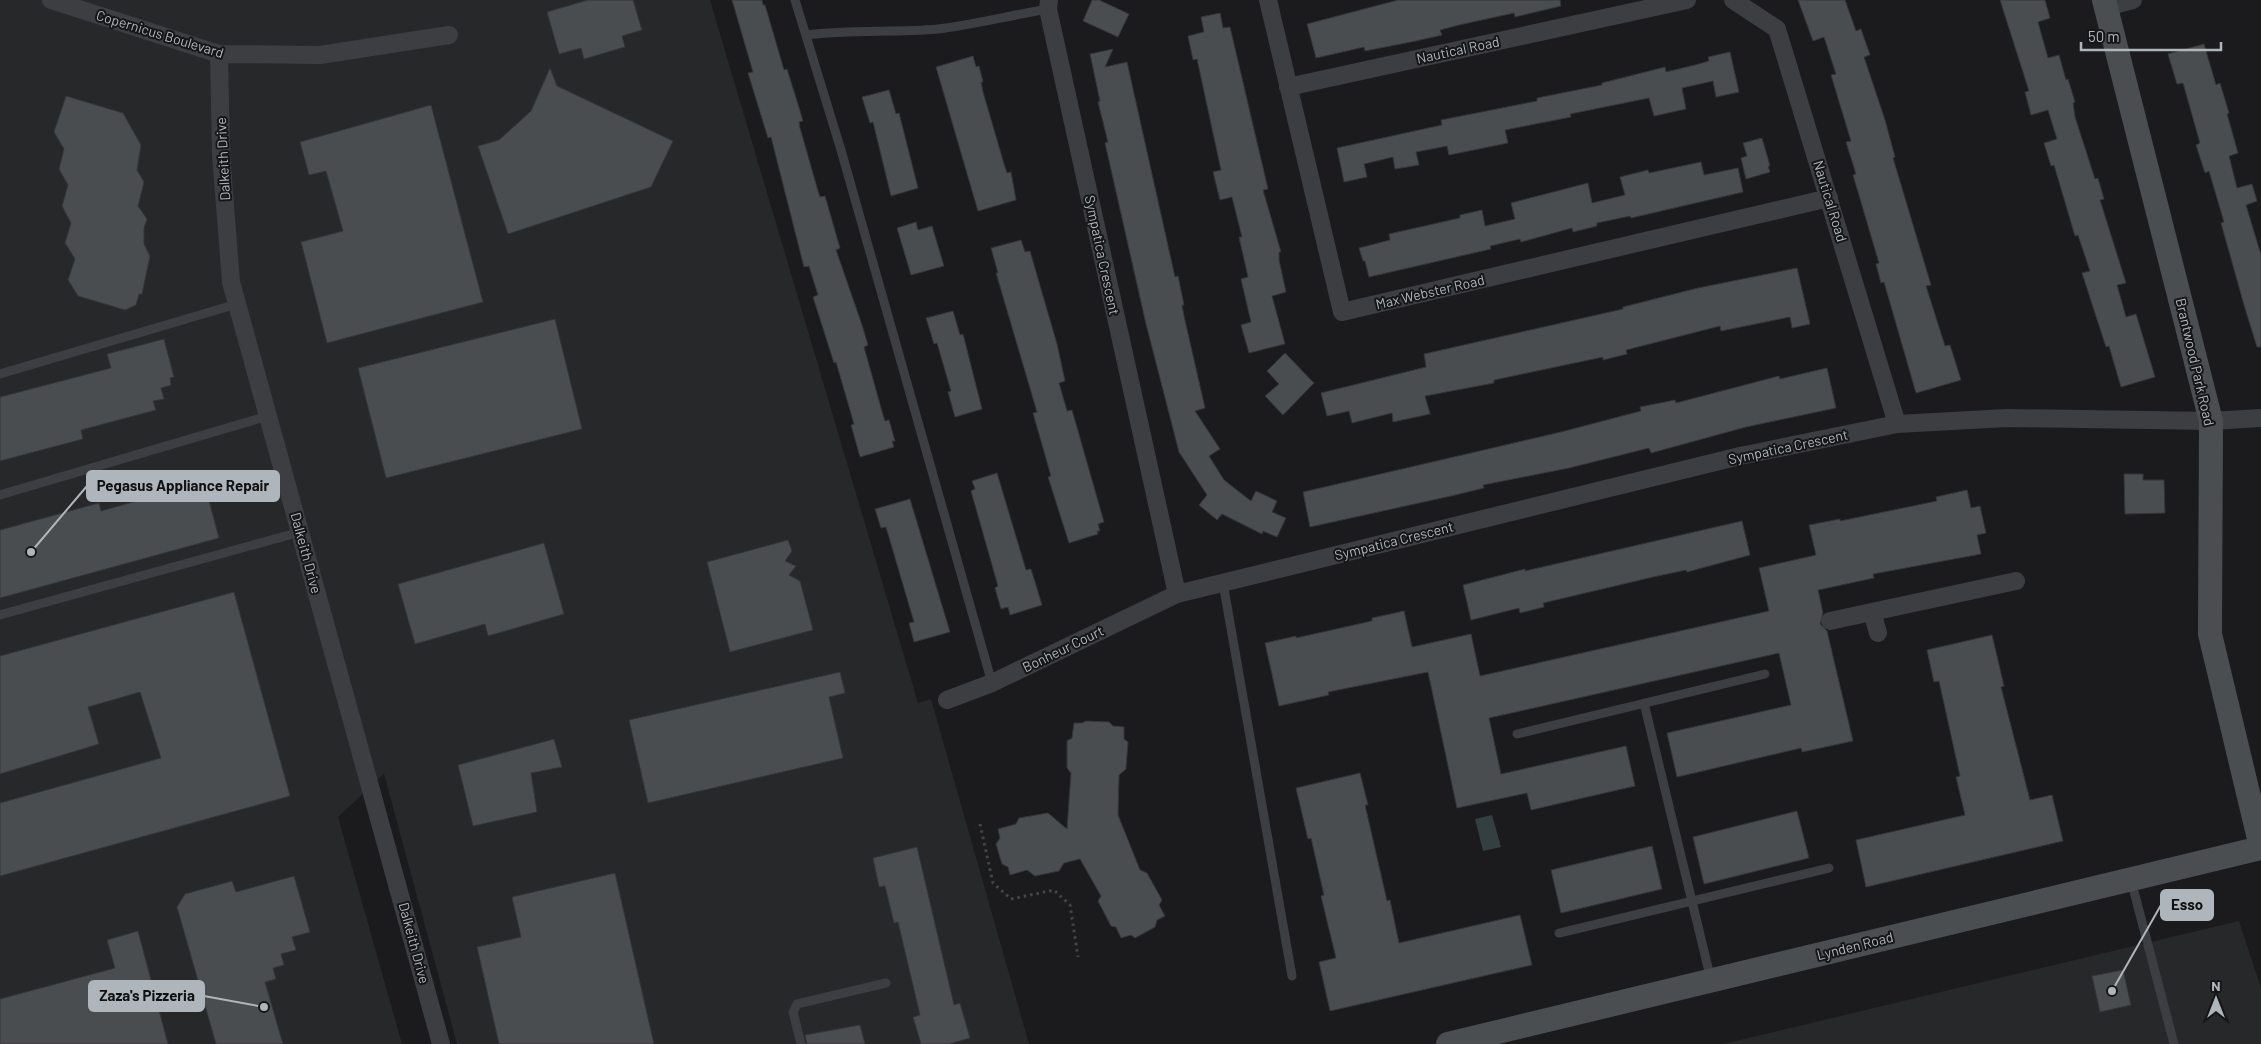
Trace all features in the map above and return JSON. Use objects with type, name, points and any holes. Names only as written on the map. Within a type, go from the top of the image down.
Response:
[{"type":"street","name":"Copernicus Boulevard","points":[[51,0],[219,54],[320,55],[449,35]]},
{"type":"street","name":"Max Webster Road","points":[[1268,0],[1342,312],[1829,198]]},
{"type":"street","name":"Nautical Road","points":[[1288,87],[1687,0]]},
{"type":"street","name":"Nautical Road","points":[[1733,0],[1777,30],[1897,424]]},
{"type":"street","points":[[2105,4],[2132,0]]},
{"type":"street","name":"Sympatica Crescent","points":[[1048,4],[1177,594],[1740,456],[1897,424],[2007,418],[2212,421],[2261,418]]},
{"type":"street","name":"Brantwood Park Road","points":[[2105,4],[2212,421],[2210,634],[2261,848]]},
{"type":"street","name":"Dalkeith Drive","points":[[219,54],[221,154],[231,282],[441,1044]]},
{"type":"street","points":[[1830,621],[2016,581]]},
{"type":"street","name":"Bonheur Court","points":[[947,700],[992,683],[1177,594]]},
{"type":"street","points":[[1872,612],[1878,633]]},
{"type":"street","name":"Lynden Road","points":[[1448,1044],[2261,848]]},
{"type":"lane","points":[[795,0],[807,35],[992,683]]},
{"type":"lane","points":[[807,35],[832,32],[894,32],[939,28],[1048,4]]},
{"type":"lane","points":[[0,374],[237,304]]},
{"type":"lane","points":[[0,495],[268,416]]},
{"type":"lane","points":[[0,615],[300,532]]},
{"type":"lane","points":[[1224,583],[1292,976]]},
{"type":"lane","points":[[1517,734],[1765,674]]},
{"type":"lane","points":[[1644,703],[1711,981]]},
{"type":"lane","points":[[1559,933],[1829,868]]},
{"type":"lane","points":[[2131,879],[2174,1044]]},
{"type":"lane","points":[[801,1044],[793,1012],[798,1004],[886,983]]},
{"type":"path","points":[[980,824],[993,884],[1012,899],[1054,890],[1070,905],[1078,957]]},
{"type":"shaded area","points":[[0,0],[710,0],[918,703],[931,699],[1029,1044],[457,1044],[384,774],[338,817],[402,1044],[0,1044]]},
{"type":"shaded area","points":[[1492,815],[1501,847],[1483,851],[1475,819]]},
{"type":"shaded area","points":[[2239,921],[2261,988],[2261,1044],[1723,1044]]},
{"type":"building","points":[[588,0],[633,0],[642,30],[622,36],[625,47],[584,59],[581,48],[559,54],[547,12]]},
{"type":"building","points":[[732,0],[762,0],[763,5],[765,5],[784,70],[787,69],[803,121],[799,122],[800,128],[818,191],[820,197],[825,196],[840,248],[836,250],[868,345],[864,347],[885,421],[889,420],[895,441],[892,441],[894,447],[860,457],[851,425],[854,424],[836,362],[834,363],[813,297],[818,295],[809,266],[804,267],[771,137],[768,138],[748,73],[753,72]]},
{"type":"building","points":[[1092,0],[1099,0],[1129,14],[1118,37],[1083,21]]},
{"type":"building","points":[[1398,0],[1560,0],[1561,6],[1515,17],[1514,13],[1459,25],[1440,30],[1442,35],[1416,41],[1365,51],[1364,47],[1316,58],[1307,24]]},
{"type":"building","points":[[1798,0],[1845,0],[1856,31],[1861,29],[1870,55],[1864,57],[1885,120],[1895,157],[1893,158],[1931,285],[1926,286],[1945,346],[1950,345],[1961,380],[1916,393],[1884,282],[1881,283],[1876,264],[1879,263],[1853,175],[1856,174],[1846,142],[1851,141],[1831,75],[1836,74],[1824,37],[1813,41]]},
{"type":"building","points":[[2000,0],[2045,0],[2050,18],[2038,22],[2048,58],[2059,55],[2066,80],[2068,79],[2075,102],[2073,103],[2075,117],[2095,179],[2098,178],[2104,199],[2100,200],[2126,283],[2117,285],[2126,317],[2136,314],[2155,377],[2121,387],[2109,346],[2106,347],[2082,273],[2090,271],[2078,235],[2075,236],[2054,165],[2051,166],[2044,143],[2057,139],[2048,110],[2031,115],[2025,92],[2029,91]]},
{"type":"building","points":[[1220,13],[1223,28],[1230,27],[1268,189],[1263,190],[1281,252],[1279,252],[1279,260],[1286,292],[1272,296],[1285,344],[1249,353],[1241,325],[1251,322],[1241,279],[1248,277],[1239,237],[1242,237],[1232,197],[1220,200],[1213,172],[1221,170],[1197,59],[1193,60],[1188,36],[1204,32],[1201,17]]},
{"type":"building","points":[[2204,44],[2216,85],[2220,83],[2229,113],[2227,114],[2238,153],[2229,156],[2237,188],[2252,184],[2257,201],[2246,205],[2261,255],[2261,347],[2257,347],[2244,305],[2221,223],[2224,222],[2209,171],[2205,173],[2196,145],[2200,143],[2183,83],[2177,84],[2168,54]]},
{"type":"building","points":[[1113,49],[1105,67],[1127,62],[1175,277],[1178,276],[1184,305],[1182,305],[1184,316],[1205,408],[1195,411],[1220,449],[1209,456],[1224,480],[1251,501],[1256,491],[1277,501],[1272,512],[1286,518],[1277,537],[1263,531],[1262,534],[1222,514],[1217,520],[1199,505],[1207,495],[1179,452],[1146,324],[1105,143],[1108,142],[1098,102],[1100,101],[1090,54]]},
{"type":"building","points":[[1730,52],[1739,92],[1716,97],[1713,81],[1682,88],[1686,109],[1654,116],[1649,98],[1570,114],[1571,117],[1505,130],[1508,143],[1449,155],[1447,146],[1416,152],[1419,165],[1395,169],[1393,157],[1364,164],[1367,177],[1344,182],[1337,148],[1442,125],[1441,120],[1537,101],[1537,98],[1602,85],[1602,83],[1665,67],[1666,72],[1695,65],[1709,61],[1708,57]]},
{"type":"building","points":[[973,56],[976,67],[979,66],[983,82],[981,82],[983,92],[1004,164],[1007,173],[1011,172],[1016,200],[978,211],[936,67]]},
{"type":"building","points":[[550,68],[557,86],[673,141],[651,187],[508,234],[478,146],[499,140],[531,111]]},
{"type":"building","points":[[889,90],[896,114],[899,113],[918,188],[891,196],[873,122],[870,123],[862,97]]},
{"type":"building","points":[[66,96],[123,113],[141,145],[137,170],[144,182],[138,206],[147,219],[144,228],[144,244],[150,256],[142,294],[139,294],[136,305],[125,310],[78,296],[68,280],[75,259],[65,243],[71,223],[62,206],[68,185],[59,169],[64,149],[54,132]]},
{"type":"building","points":[[431,105],[483,302],[327,343],[301,242],[343,231],[326,171],[309,175],[300,142]]},
{"type":"building","points":[[1762,138],[1770,172],[1746,179],[1741,158],[1747,156],[1743,143]]},
{"type":"building","points":[[1701,162],[1704,175],[1738,168],[1743,192],[1631,218],[1630,216],[1597,223],[1597,226],[1573,232],[1572,228],[1521,242],[1520,239],[1490,246],[1491,249],[1369,277],[1359,248],[1390,240],[1389,234],[1460,218],[1460,215],[1482,210],[1485,226],[1515,219],[1511,203],[1588,183],[1592,203],[1625,195],[1620,177],[1648,170],[1649,173]]},
{"type":"building","points":[[916,222],[918,230],[932,226],[944,266],[911,275],[897,228]]},
{"type":"building","points":[[1021,240],[1025,252],[1030,251],[1057,344],[1065,381],[1059,383],[1067,411],[1072,410],[1104,522],[1098,524],[1100,531],[1097,531],[1098,534],[1069,543],[1048,477],[1051,476],[1033,413],[1037,412],[996,273],[998,273],[991,248]]},
{"type":"building","points":[[1797,268],[1810,324],[1792,328],[1790,317],[1721,331],[1720,326],[1626,350],[1627,354],[1603,360],[1603,357],[1494,380],[1494,383],[1425,396],[1430,414],[1393,422],[1392,413],[1352,423],[1349,411],[1327,416],[1321,393],[1426,367],[1424,354],[1623,309],[1623,307],[1698,288]]},
{"type":"building","points":[[953,311],[960,335],[963,334],[982,409],[955,417],[948,392],[951,391],[937,343],[934,344],[926,318]]},
{"type":"building","points":[[555,319],[582,429],[386,478],[358,368]]},
{"type":"building","points":[[164,339],[174,377],[170,378],[171,385],[161,388],[164,399],[153,401],[156,410],[81,430],[83,439],[0,461],[0,397],[111,368],[107,354]]},
{"type":"building","points":[[1285,353],[1314,383],[1283,415],[1265,396],[1279,384],[1267,371]]},
{"type":"building","points":[[1827,368],[1836,408],[1746,427],[1651,453],[1649,448],[1569,468],[1483,485],[1484,488],[1451,496],[1310,527],[1303,492],[1561,432],[1641,411],[1640,407],[1675,400],[1676,403],[1779,376],[1780,379]]},
{"type":"building","points":[[997,473],[1026,570],[1031,569],[1042,605],[1010,615],[1008,607],[1001,609],[995,588],[998,586],[971,491],[975,489],[972,481]]},
{"type":"building","points":[[2124,474],[2143,474],[2143,480],[2164,480],[2165,513],[2125,514]]},
{"type":"building","points":[[204,482],[219,538],[0,598],[0,530],[99,503],[101,511]]},
{"type":"building","points":[[1967,490],[1971,508],[1980,506],[1986,533],[1977,535],[1981,554],[1873,574],[1874,578],[1818,590],[1823,613],[1820,624],[1827,631],[1853,741],[1802,752],[1801,748],[1677,777],[1667,733],[1791,705],[1779,653],[1489,718],[1501,774],[1626,746],[1635,786],[1531,810],[1527,793],[1457,808],[1428,672],[1328,692],[1329,695],[1279,706],[1265,643],[1372,621],[1372,618],[1404,611],[1412,647],[1471,634],[1480,676],[1769,611],[1759,568],[1816,555],[1809,525],[1840,519],[1840,521],[1937,501],[1936,497]]},
{"type":"building","points":[[910,499],[950,632],[914,642],[909,623],[914,622],[886,527],[881,528],[875,509]]},
{"type":"building","points":[[1742,521],[1750,555],[1687,572],[1686,570],[1653,577],[1543,603],[1544,607],[1520,613],[1519,608],[1471,620],[1463,585],[1525,569],[1525,571]]},
{"type":"building","points":[[788,540],[792,551],[785,561],[796,566],[789,575],[800,581],[813,630],[730,652],[707,562]]},
{"type":"building","points":[[544,543],[564,614],[488,636],[485,624],[415,644],[398,584]]},
{"type":"building","points":[[234,592],[290,796],[0,876],[0,803],[161,758],[140,692],[88,707],[99,744],[0,774],[0,656]]},
{"type":"building","points":[[1992,635],[2004,686],[2001,687],[2030,800],[2052,795],[2063,841],[1866,887],[1856,840],[1965,815],[1956,777],[1960,776],[1939,681],[1934,682],[1927,650]]},
{"type":"building","points":[[840,672],[845,693],[829,697],[843,758],[648,803],[629,720]]},
{"type":"building","points":[[1086,721],[1109,722],[1113,726],[1124,727],[1124,739],[1128,742],[1126,769],[1119,775],[1118,815],[1140,870],[1147,873],[1162,900],[1159,905],[1165,916],[1157,920],[1155,927],[1135,938],[1131,935],[1121,938],[1116,927],[1111,926],[1098,901],[1101,896],[1080,859],[1064,863],[1059,871],[1035,876],[1027,870],[1010,875],[1008,867],[1002,864],[996,844],[1000,838],[998,829],[1016,824],[1019,818],[1048,813],[1067,829],[1071,773],[1067,768],[1067,741],[1072,738],[1074,723]]},
{"type":"building","points":[[554,739],[562,767],[531,773],[537,812],[473,826],[458,765]]},
{"type":"building","points":[[1360,773],[1368,805],[1365,805],[1387,901],[1390,900],[1399,943],[1520,915],[1532,965],[1330,1011],[1319,962],[1336,958],[1321,896],[1324,895],[1311,838],[1308,839],[1296,788]]},
{"type":"building","points":[[1797,811],[1809,858],[1704,884],[1693,837]]},
{"type":"building","points":[[1652,846],[1662,889],[1561,913],[1551,870]]},
{"type":"building","points":[[917,847],[954,1005],[960,1003],[970,1038],[949,1044],[921,1044],[913,1017],[920,1015],[898,922],[894,923],[885,886],[879,887],[873,858]]},
{"type":"building","points":[[615,873],[654,1044],[499,1044],[477,947],[521,937],[512,897]]},
{"type":"building","points":[[294,876],[310,932],[292,937],[296,950],[281,954],[284,965],[273,968],[276,979],[265,982],[283,1044],[216,1044],[177,907],[185,894],[232,881],[236,892]]},
{"type":"building","points":[[138,931],[168,1044],[0,1044],[0,999],[115,968],[107,940]]},
{"type":"building","points":[[2123,970],[2131,1005],[2100,1012],[2092,976]]},
{"type":"building","points":[[860,1025],[865,1044],[807,1044],[805,1035]]},
{"type":"place","name":"Pegasus Appliance Repair","points":[[31,552]]},
{"type":"place","name":"Esso","points":[[2112,991]]},
{"type":"place","name":"Zaza's Pizzeria","points":[[264,1007]]}]
